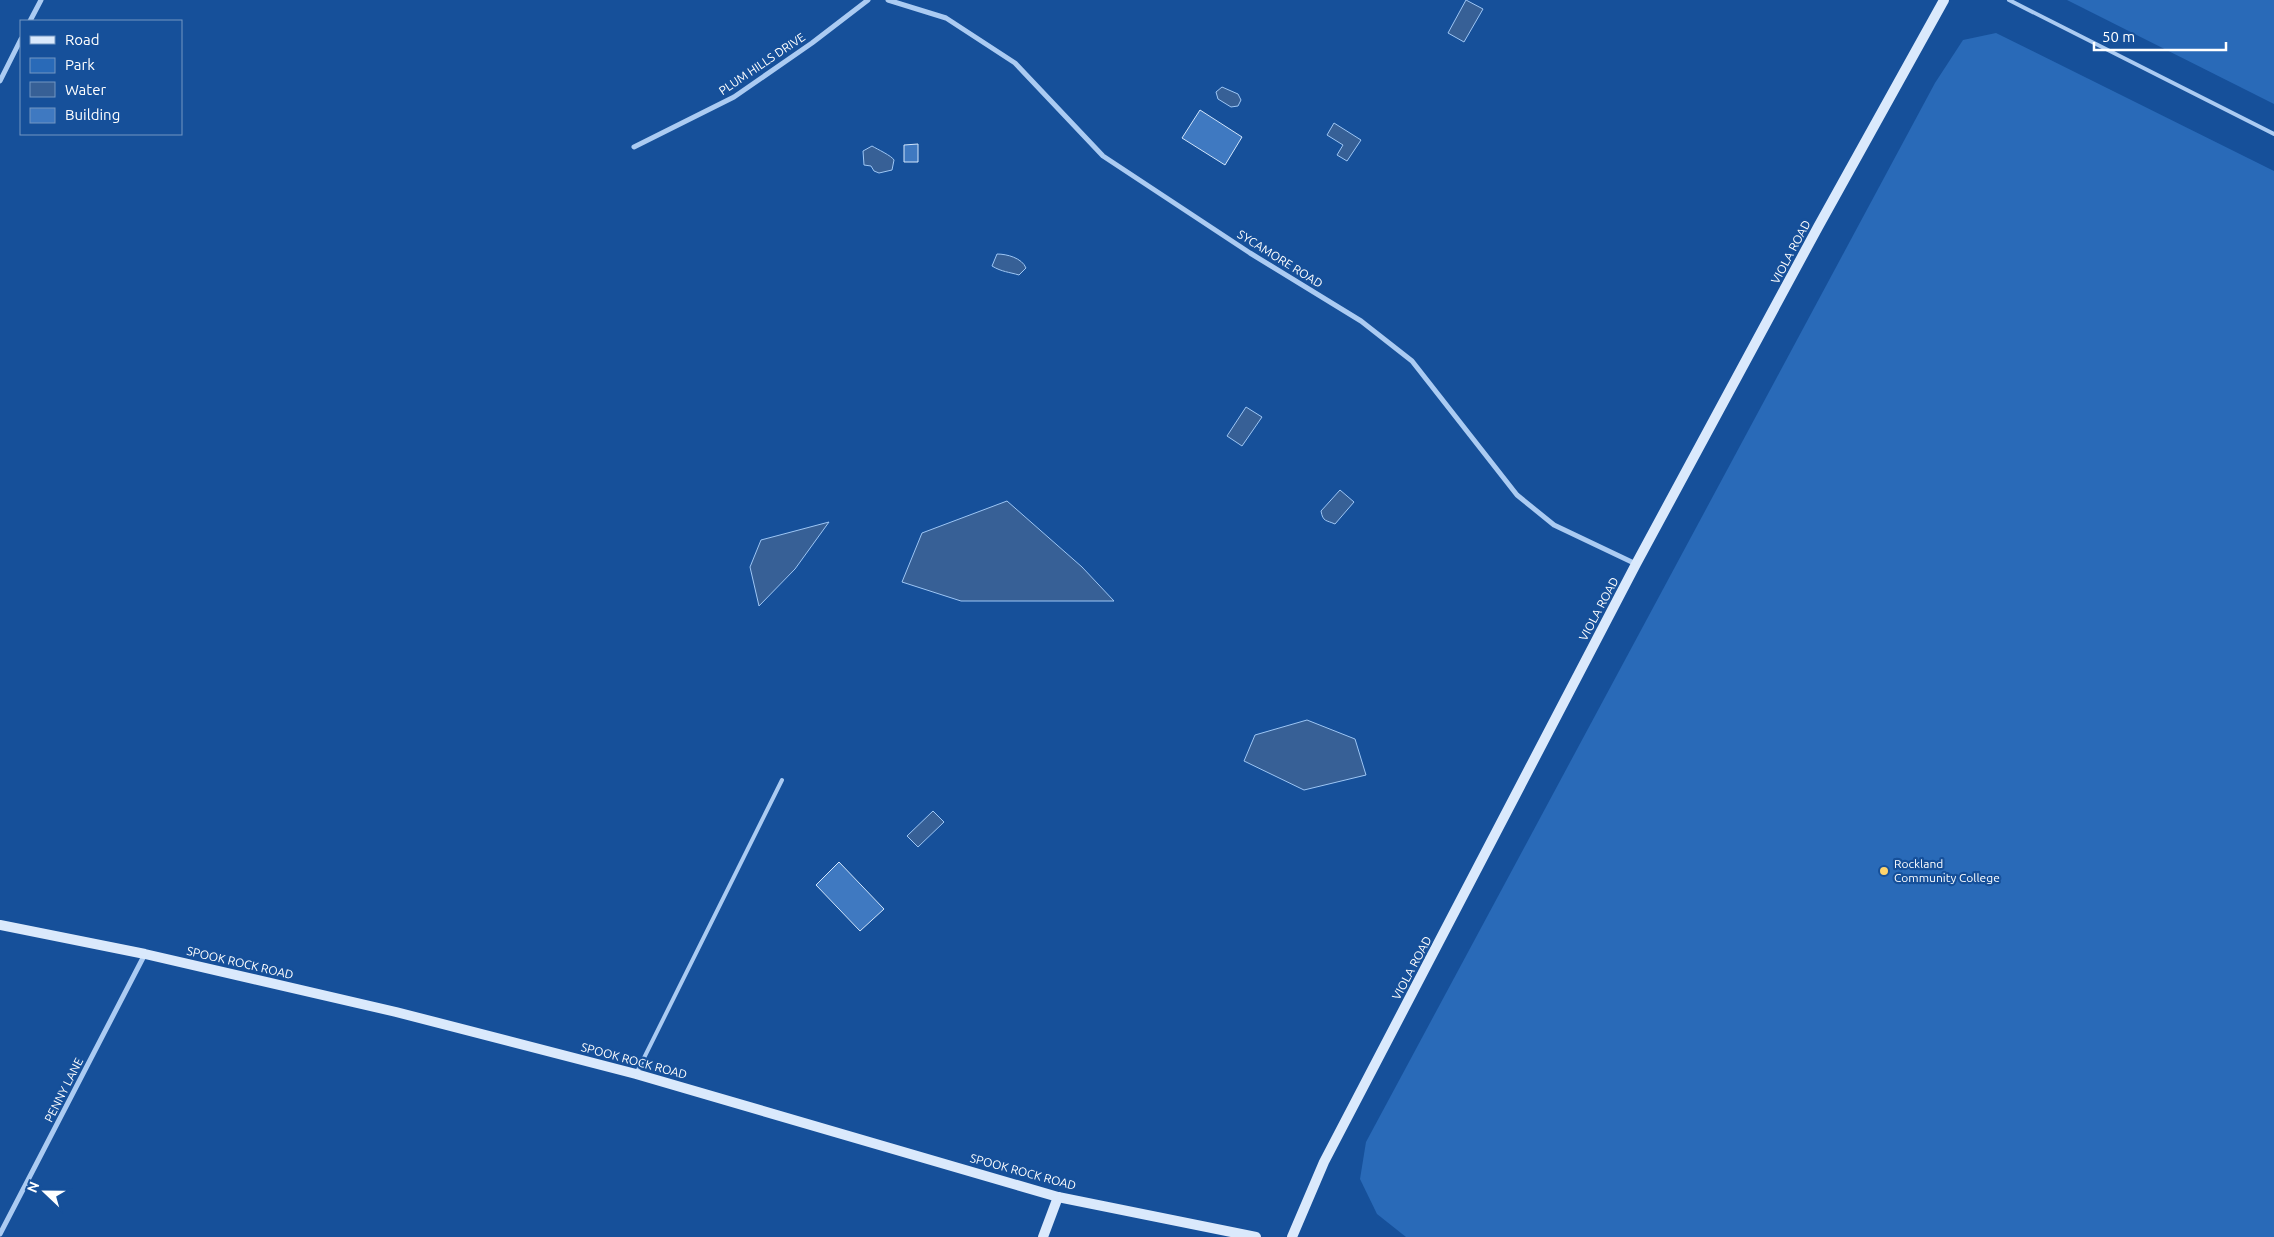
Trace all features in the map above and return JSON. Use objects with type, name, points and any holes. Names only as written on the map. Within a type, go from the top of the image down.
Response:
[{"type":"street","points":[[31,20],[41,0]]},
{"type":"street","name":"PLUM HILLS DRIVE","points":[[634,147],[734,97],[812,43],[868,0]]},
{"type":"street","name":"SYCAMORE ROAD","points":[[888,0],[946,18],[1015,63],[1104,156],[1250,253],[1360,321],[1412,361],[1517,495],[1554,525],[1636,564]]},
{"type":"street","name":"VIOLA ROAD","points":[[1292,1237],[1324,1162],[1636,564],[1818,227],[1944,0]]},
{"type":"street","points":[[0,81],[20,41]]},
{"type":"street","name":"SPOOK ROCK ROAD","points":[[0,924],[145,954],[396,1012],[636,1074],[1058,1197],[1256,1237]]},
{"type":"street","name":"PENNY LANE","points":[[0,1234],[145,954]]},
{"type":"street","points":[[1043,1237],[1058,1197]]},
{"type":"lane","points":[[2009,0],[2274,134]]},
{"type":"lane","points":[[636,1074],[782,780]]},
{"type":"green space","points":[[2067,0],[2274,0],[2274,104]]},
{"type":"green space","name":"Rockland Community College","points":[[1996,33],[2274,171],[2274,1237],[1406,1237],[1377,1214],[1360,1179],[1366,1142],[1935,83],[1963,40]]},
{"type":"water","points":[[1466,0],[1483,9],[1464,42],[1448,33]]},
{"type":"water","points":[[1222,87],[1238,94],[1241,100],[1238,106],[1231,107],[1218,99],[1216,92]]},
{"type":"water","points":[[1334,123],[1361,140],[1347,161],[1337,155],[1343,145],[1327,135]]},
{"type":"water","points":[[872,146],[893,158],[892,170],[879,173],[874,171],[871,166],[864,165],[863,151]]},
{"type":"water","points":[[997,254],[1014,257],[1026,268],[1019,275],[1002,271],[992,266]]},
{"type":"water","points":[[1246,407],[1262,417],[1242,446],[1227,436]]},
{"type":"water","points":[[1340,490],[1354,502],[1335,524],[1324,519],[1321,511]]},
{"type":"water","points":[[1007,501],[1082,567],[1114,601],[961,601],[902,582],[922,533]]},
{"type":"water","points":[[829,522],[795,569],[759,606],[750,567],[761,540]]},
{"type":"water","points":[[1307,720],[1355,739],[1366,775],[1304,790],[1244,761],[1255,735]]},
{"type":"water","points":[[933,811],[944,822],[918,847],[907,836]]},
{"type":"building","points":[[1200,110],[1242,137],[1225,165],[1182,138]]},
{"type":"building","points":[[918,144],[918,162],[904,162],[904,145]]},
{"type":"building","points":[[839,862],[884,909],[860,931],[816,885]]},
{"type":"place","name":"Rockland Community College","points":[[1884,871]]}]
